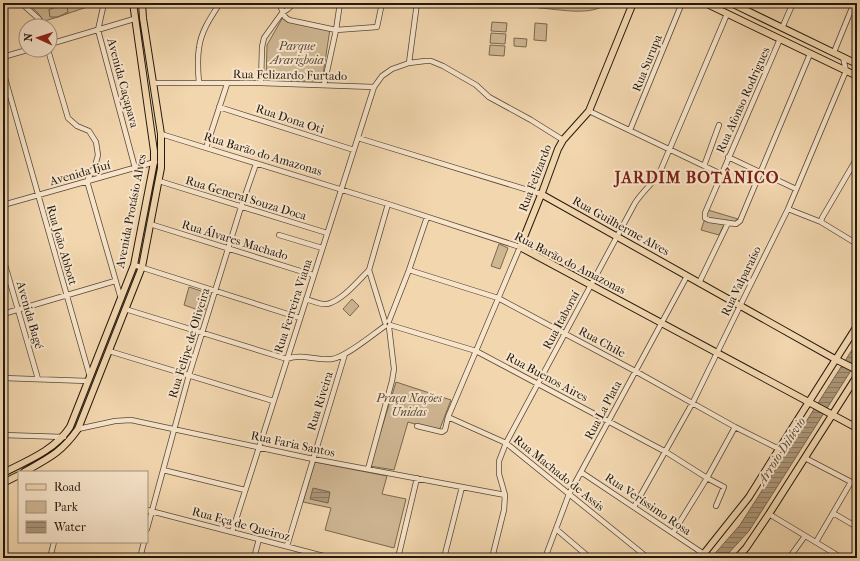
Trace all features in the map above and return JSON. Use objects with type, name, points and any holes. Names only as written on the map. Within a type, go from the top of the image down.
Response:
[{"type":"main road","name":"Avenida Protásio Alves","points":[[3,473],[46,451],[64,436],[70,427],[134,265],[154,162],[154,151],[134,19],[133,3]]},
{"type":"main road","name":"Avenida Protásio Alves","points":[[26,471],[53,456],[68,444],[78,429],[142,267],[162,159],[161,134],[142,3]]},
{"type":"main road","name":"Rua Felizardo","points":[[520,247],[558,149],[563,140],[589,111],[633,3]]},
{"type":"main road","points":[[705,3],[857,76]]},
{"type":"main road","points":[[732,3],[857,64]]},
{"type":"main road","name":"Rua Guilherme Alves","points":[[541,194],[857,372]]},
{"type":"main road","name":"Rua Barão do Amazonas","points":[[520,247],[857,428]]},
{"type":"main road","points":[[702,556],[749,497],[778,449],[811,403],[838,361],[857,326]]},
{"type":"main road","points":[[737,558],[746,548],[769,514],[857,372]]},
{"type":"main road","points":[[3,483],[18,476]]},
{"type":"street","points":[[21,3],[40,18]]},
{"type":"street","name":"Avenida Caçapava","points":[[104,3],[98,30],[135,168]]},
{"type":"street","points":[[199,83],[199,48],[201,38],[207,24],[220,3]]},
{"type":"street","points":[[278,3],[285,17],[295,22],[336,30],[377,27],[382,3]]},
{"type":"street","points":[[261,83],[262,47],[264,38],[282,13],[294,3]]},
{"type":"street","points":[[324,85],[336,30],[340,3]]},
{"type":"street","points":[[409,63],[417,3]]},
{"type":"street","name":"Rua Surupa","points":[[630,130],[682,3]]},
{"type":"street","points":[[782,28],[793,3]]},
{"type":"street","points":[[834,52],[854,6]]},
{"type":"street","name":"Rua Itaboraí","points":[[492,558],[504,510],[505,495],[499,474],[500,461],[506,443],[617,237],[644,190],[659,174],[727,14]]},
{"type":"street","points":[[58,42],[134,19]]},
{"type":"street","name":"Rua Afonso Rodrigues","points":[[728,223],[709,220],[705,218],[705,213],[780,39]]},
{"type":"street","points":[[3,57],[18,53]]},
{"type":"street","points":[[699,282],[728,223],[736,224],[740,221],[810,54]]},
{"type":"street","points":[[843,57],[846,71]]},
{"type":"street","points":[[50,58],[68,118],[78,126],[89,131],[96,142],[98,154],[95,166],[87,181],[120,299]]},
{"type":"street","points":[[374,87],[382,76],[392,69],[409,63],[431,61],[443,66],[476,85],[489,97],[531,120],[563,140]]},
{"type":"street","name":"Rua João Abbott","points":[[3,71],[89,379]]},
{"type":"street","name":"Rua Valparaíso","points":[[634,506],[693,402],[716,352],[788,209],[846,71]]},
{"type":"street","name":"Rua Felizardo Furtado","points":[[153,83],[261,83],[374,87]]},
{"type":"street","points":[[206,148],[227,84]]},
{"type":"street","name":"Rua Ferreira Viana","points":[[232,532],[258,446],[374,87]]},
{"type":"street","name":"Rua Dona Oti","points":[[219,107],[354,150]]},
{"type":"street","points":[[589,111],[721,174]]},
{"type":"street","points":[[704,166],[719,124]]},
{"type":"street","name":"Rua Barão do Amazonas","points":[[161,134],[388,204],[520,247]]},
{"type":"street","name":"Rua Guilherme Alves","points":[[358,138],[541,194]]},
{"type":"street","points":[[728,158],[796,189]]},
{"type":"street","points":[[821,222],[857,158]]},
{"type":"street","name":"Avenida Ijuí","points":[[3,205],[162,159]]},
{"type":"street","name":"Rua Felipe de Oliveira","points":[[148,520],[149,510],[163,470],[189,375],[216,292],[241,207],[256,164]]},
{"type":"street","name":"Rua General Souza Doca","points":[[159,181],[327,233]]},
{"type":"street","points":[[306,299],[327,304],[333,302],[369,270],[388,204]]},
{"type":"street","points":[[788,209],[821,222],[857,244]]},
{"type":"street","points":[[125,310],[286,359],[294,356],[321,360],[334,359],[345,354],[388,324],[428,217]]},
{"type":"street","name":"Rua Álvares Machado","points":[[150,224],[313,275]]},
{"type":"street","points":[[279,235],[322,248]]},
{"type":"street","name":"Rua Felizardo","points":[[417,426],[444,431],[448,417],[520,247]]},
{"type":"street","name":"Avenida Bagé","points":[[3,258],[38,379]]},
{"type":"street","points":[[134,265],[300,318]]},
{"type":"street","points":[[368,469],[394,369],[388,324],[369,270]]},
{"type":"street","name":"Rua Chile","points":[[409,270],[498,298],[778,449]]},
{"type":"street","name":"Rua La Plata","points":[[545,558],[569,494],[687,276]]},
{"type":"street","points":[[3,314],[115,281]]},
{"type":"street","name":"Rua Buenos Aires","points":[[388,324],[476,351],[666,452],[706,478],[724,487],[716,506]]},
{"type":"street","points":[[109,351],[273,401]]},
{"type":"street","name":"Rua Riveira","points":[[287,546],[345,354]]},
{"type":"street","points":[[3,378],[89,379]]},
{"type":"street","name":"Rua Machado de Assis","points":[[448,417],[506,443],[648,558]]},
{"type":"street","name":"Rua Faria Santos","points":[[78,429],[115,421],[131,420],[313,459],[505,495]]},
{"type":"street","points":[[673,533],[735,427]]},
{"type":"street","points":[[3,435],[64,436]]},
{"type":"street","points":[[805,458],[857,485]]},
{"type":"street","points":[[163,470],[245,490]]},
{"type":"street","name":"Rua Veríssimo Rosa","points":[[581,472],[673,533],[702,556]]},
{"type":"street","points":[[398,558],[417,478]]},
{"type":"street","points":[[816,542],[851,482]]},
{"type":"street","points":[[444,558],[462,487]]},
{"type":"street","name":"Rua Eça de Queiroz","points":[[149,510],[331,558]]},
{"type":"street","points":[[833,513],[857,527]]},
{"type":"street","points":[[769,514],[842,558]]},
{"type":"street","points":[[556,529],[590,558]]},
{"type":"street","points":[[788,558],[805,536]]},
{"type":"street","points":[[254,558],[259,539]]},
{"type":"street","points":[[50,558],[54,543]]},
{"type":"street","points":[[140,558],[144,543]]},
{"type":"green space","points":[[27,3],[101,3],[55,18],[42,18]]},
{"type":"green space","points":[[527,3],[587,6],[607,3],[593,10],[575,11],[539,8]]},
{"type":"green space","name":"Parque Ararigboia","points":[[283,17],[330,29],[322,81],[266,81],[267,45]]},
{"type":"green space","points":[[492,22],[507,23],[506,32],[491,31]]},
{"type":"green space","points":[[535,23],[547,24],[546,41],[534,40]]},
{"type":"green space","points":[[491,33],[506,34],[505,44],[490,43]]},
{"type":"green space","points":[[514,38],[527,39],[526,47],[514,46]]},
{"type":"green space","points":[[490,45],[505,46],[504,56],[489,55]]},
{"type":"green space","points":[[708,210],[738,219],[734,222],[726,220],[719,235],[701,230]]},
{"type":"green space","points":[[499,244],[508,248],[500,269],[491,266]]},
{"type":"green space","points":[[189,287],[210,294],[204,312],[184,305]]},
{"type":"green space","points":[[352,299],[359,306],[350,316],[343,309]]},
{"type":"green space","name":"Praça Nações Unidas","points":[[396,382],[451,400],[439,431],[408,422],[394,470],[370,466]]},
{"type":"green space","points":[[315,462],[387,476],[382,494],[406,499],[394,548],[325,530],[331,508],[303,502]]},
{"type":"water","name":"Arroio Dilúvio","points":[[857,342],[857,361],[749,531],[724,558],[711,558],[740,525]]},
{"type":"water","points":[[313,488],[330,492],[328,503],[310,499]]},
{"type":"waterway","points":[[60,6],[67,7],[68,12],[58,17],[50,17],[49,10],[60,6]]},
{"type":"district","name":"JARDIM BOTÂNICO","points":[[697,177]]}]
